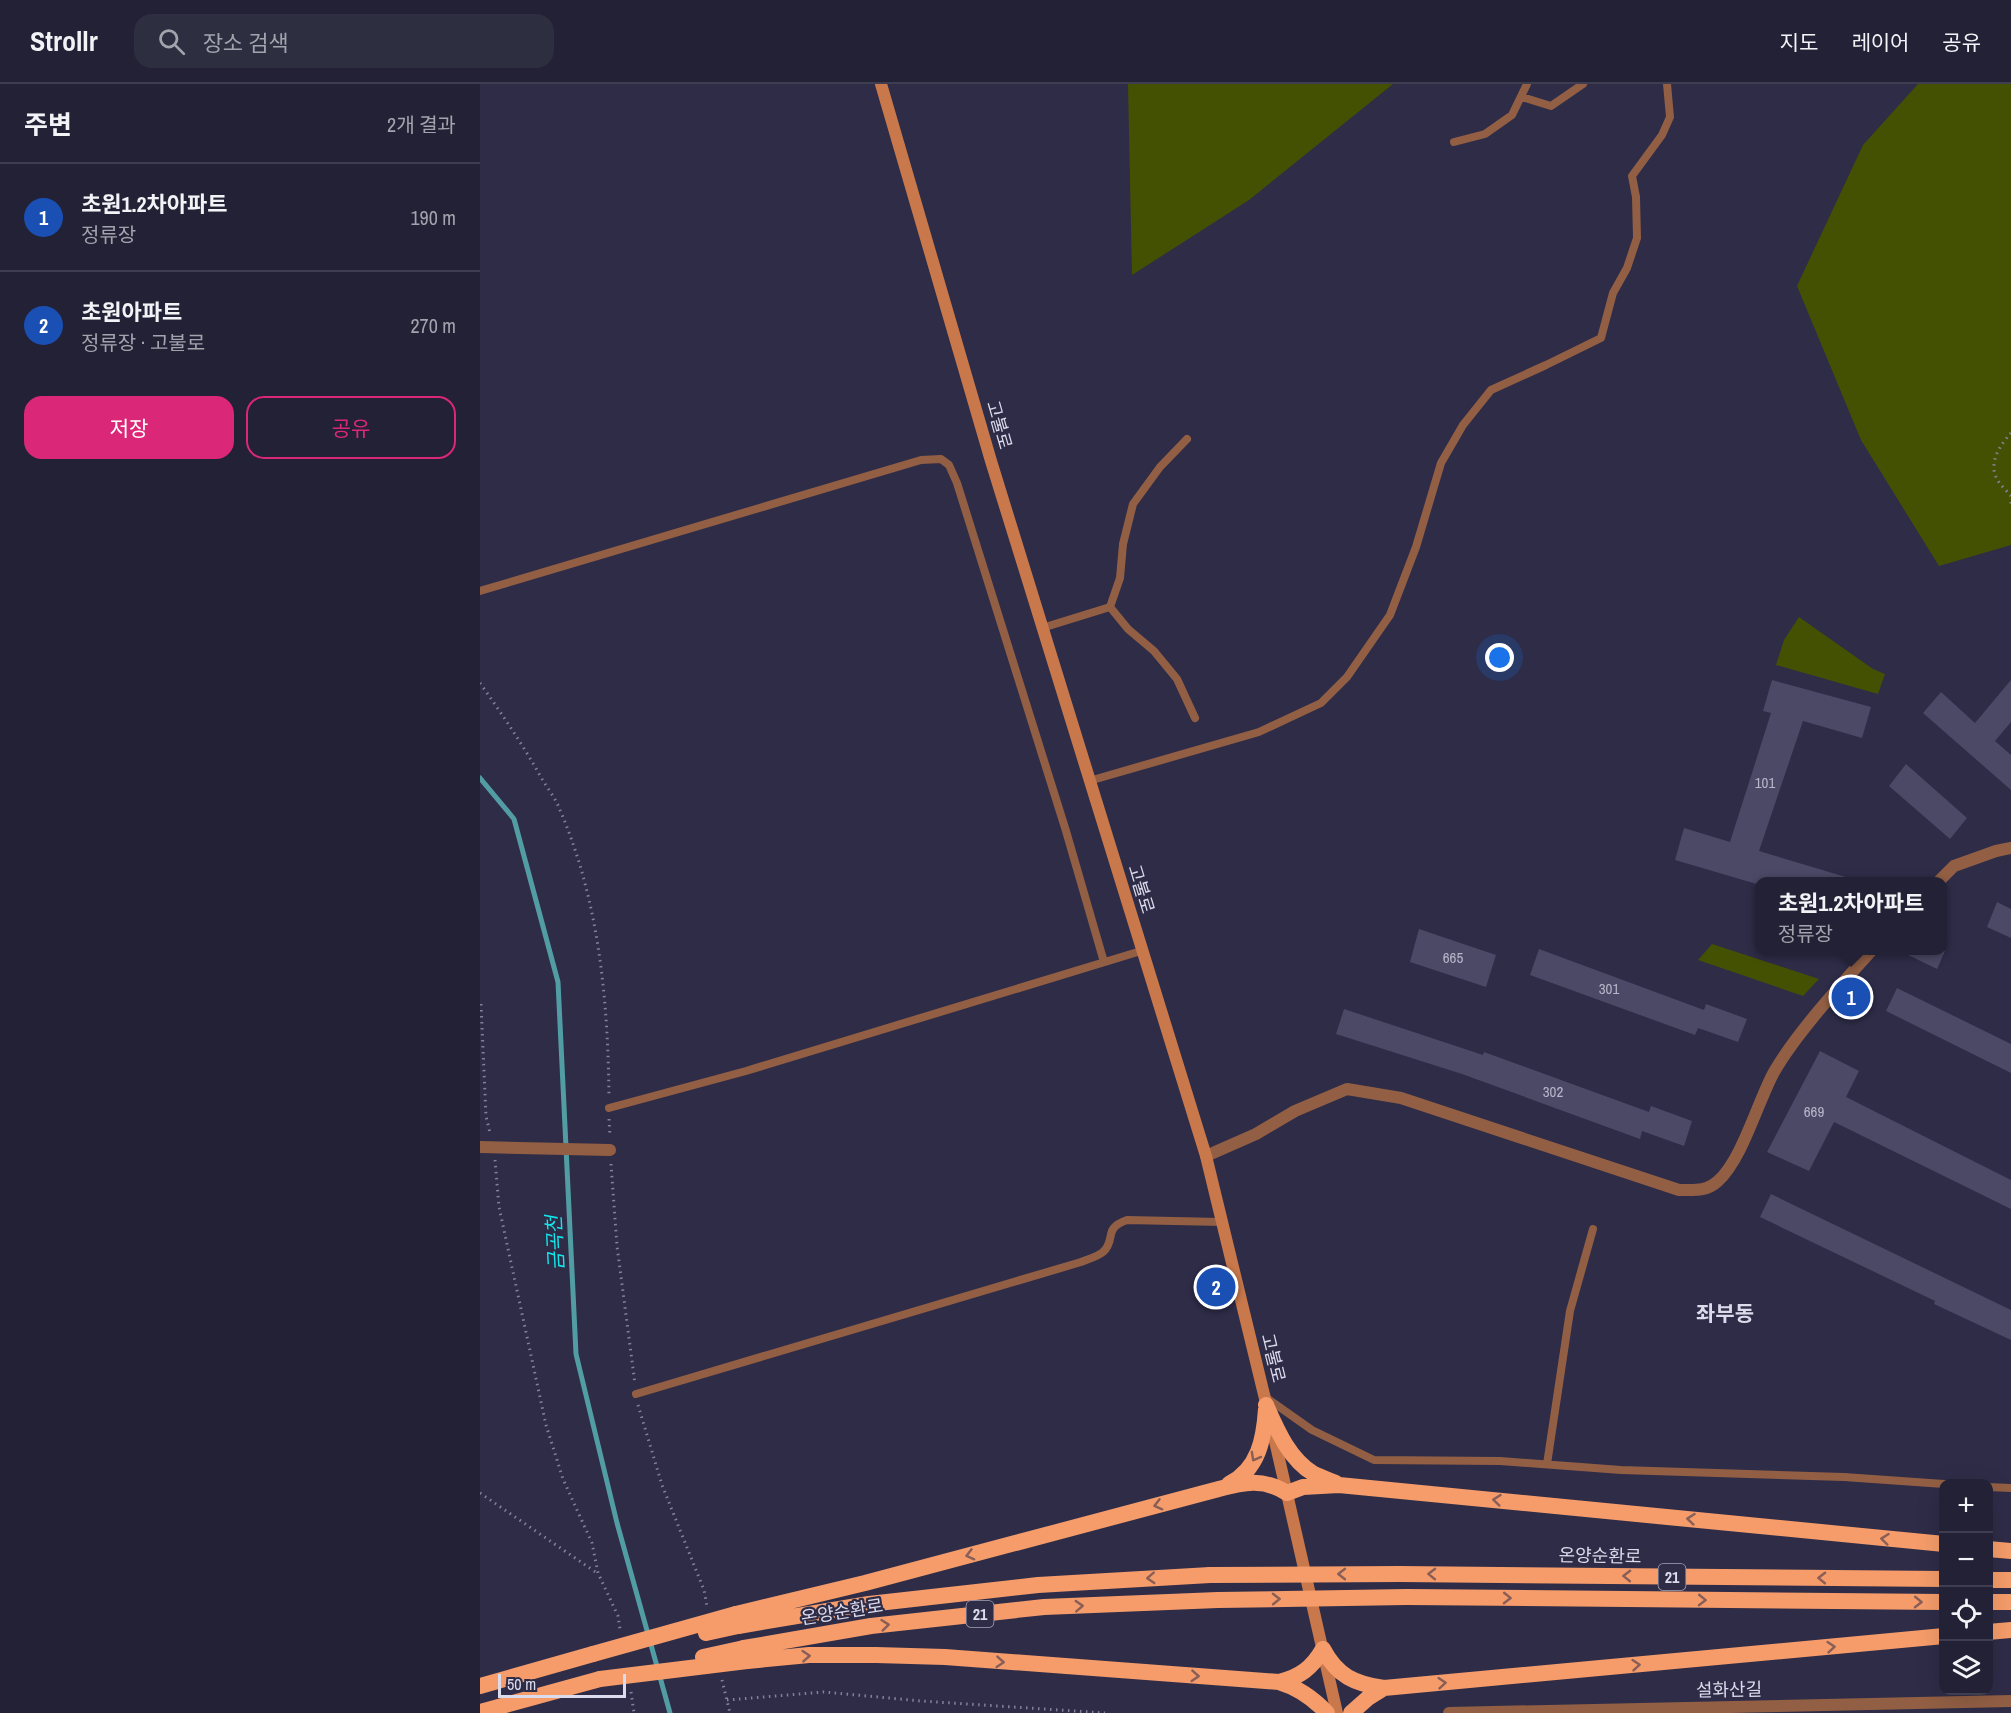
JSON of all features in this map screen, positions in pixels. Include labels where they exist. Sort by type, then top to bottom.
[{"type":"highway","points":[[1265,1400],[1280,1436],[1294,1456],[1313,1473],[1339,1485]]},
{"type":"highway","points":[[1215,1490],[1233,1482],[1248,1469],[1259,1451],[1265,1434],[1265,1400]]},
{"type":"highway","points":[[480,1686],[593,1654],[737,1620],[865,1583],[1243,1483],[1257,1482],[1275,1485],[1287,1492],[1303,1487],[1339,1485],[1939,1544]]},
{"type":"highway","points":[[1993,1549],[2011,1551]]},
{"type":"highway","name":"온양순환로","points":[[737,1620],[1016,1587],[1210,1575],[1400,1574],[1939,1579]]},
{"type":"highway","points":[[1993,1580],[2011,1580]]},
{"type":"highway","name":"온양순환로","points":[[480,1712],[600,1678],[746,1655],[871,1626],[1044,1607],[1218,1600],[1407,1597],[1939,1602]]},
{"type":"highway","points":[[1993,1602],[2011,1602]]},
{"type":"highway","points":[[1993,1632],[2011,1630]]},
{"type":"highway","points":[[1323,1649],[1331,1665],[1345,1676],[1364,1685],[1384,1689],[1939,1636]]},
{"type":"highway","points":[[1279,1683],[1307,1671],[1323,1649]]},
{"type":"highway","points":[[746,1655],[945,1657],[1279,1683],[1292,1686],[1305,1693],[1327,1713]]},
{"type":"highway","points":[[1351,1713],[1368,1698],[1384,1689]]},
{"type":"main road","name":"고불로","points":[[881,84],[1042,628],[1206,1156],[1287,1492],[1337,1713]]},
{"type":"street","points":[[1943,877],[1954,866],[2011,848]]},
{"type":"street","points":[[1206,1156],[1256,1134],[1295,1111],[1347,1089],[1401,1098],[1679,1190],[1706,1190],[1719,1180],[1733,1161],[1775,1071],[1809,1024],[1869,955]]},
{"type":"street","points":[[480,1148],[610,1150]]},
{"type":"street","name":"설화산길","points":[[1449,1713],[1995,1707],[2011,1701]]},
{"type":"lane","points":[[1454,142],[1485,134],[1512,115],[1527,84]]},
{"type":"lane","points":[[1522,97],[1551,106],[1583,84]]},
{"type":"lane","points":[[1089,781],[1259,732],[1321,703],[1347,678],[1390,615],[1416,546],[1441,463],[1463,425],[1491,390],[1601,338],[1613,293],[1627,268],[1637,238],[1636,197],[1632,176],[1662,135],[1670,117],[1666,84]]},
{"type":"lane","points":[[1110,607],[1120,578],[1123,544],[1133,504],[1160,467],[1187,439]]},
{"type":"lane","points":[[480,591],[921,460],[941,459],[949,465],[957,483],[1062,819],[1104,962]]},
{"type":"lane","points":[[1042,628],[1110,607]]},
{"type":"lane","points":[[1110,607],[1128,629],[1154,651],[1177,679],[1196,718]]},
{"type":"lane","points":[[609,1108],[746,1071],[1141,951]]},
{"type":"lane","points":[[636,1394],[1081,1262],[1102,1253],[1107,1246],[1112,1229],[1116,1224],[1127,1220],[1221,1222]]},
{"type":"lane","points":[[1547,1464],[1570,1311],[1593,1228]]},
{"type":"lane","points":[[1265,1400],[1312,1430],[1374,1460],[1500,1461],[1621,1470],[1844,1477],[1939,1484]]},
{"type":"lane","points":[[1993,1486],[2011,1488]]},
{"type":"path","points":[[2011,433],[2001,447],[1994,464],[1996,477],[2011,496]]},
{"type":"path","points":[[480,683],[520,741],[560,808],[580,862],[597,934],[608,1052],[610,1150],[617,1246],[639,1412],[663,1485],[704,1590],[708,1612]]},
{"type":"path","points":[[481,1004],[486,1116],[494,1147],[499,1207],[546,1425],[563,1479],[592,1543],[598,1573],[618,1617],[621,1638]]},
{"type":"path","points":[[480,1493],[598,1573]]},
{"type":"path","points":[[722,1678],[730,1713]]},
{"type":"path","points":[[631,1692],[634,1713]]},
{"type":"path","points":[[726,1700],[824,1692],[1105,1713]]},
{"type":"green space","points":[[1128,84],[1393,84],[1249,200],[1132,275]]},
{"type":"green space","points":[[1918,84],[2011,84],[2011,545],[1939,566],[1861,440],[1797,286],[1863,145]]},
{"type":"green space","points":[[1799,617],[1873,669],[1885,674],[1878,694],[1776,665],[1784,640]]},
{"type":"green space","points":[[1712,944],[1819,979],[1803,996],[1698,960]]},
{"type":"building","points":[[1772,680],[1871,707],[1862,738],[1803,721],[1759,851],[1846,877],[1755,877],[1755,884],[1675,860],[1684,828],[1730,842],[1771,713],[1763,711]]},
{"type":"building","points":[[2011,680],[2011,722],[1995,741],[2011,755],[2011,790],[1923,713],[1941,692],[1975,723]]},
{"type":"building","points":[[1906,764],[1967,818],[1950,839],[1889,786]]},
{"type":"building","points":[[1997,902],[2011,909],[2011,938],[1987,927]]},
{"type":"building","points":[[1419,929],[1496,955],[1486,987],[1410,962]]},
{"type":"building","points":[[1539,949],[1704,1010],[1706,1004],[1747,1019],[1738,1042],[1698,1028],[1695,1035],[1530,975]]},
{"type":"building","points":[[1908,955],[1943,955],[1937,969]]},
{"type":"building","points":[[1897,988],[2011,1044],[2011,1073],[1886,1011]]},
{"type":"building","points":[[1344,1009],[1483,1055],[1484,1052],[1649,1112],[1651,1106],[1692,1121],[1684,1146],[1642,1131],[1640,1139],[1462,1074],[1336,1034]]},
{"type":"building","points":[[1820,1051],[1859,1071],[1846,1097],[2011,1180],[2011,1209],[1834,1122],[1809,1171],[1767,1152]]},
{"type":"building","points":[[1771,1194],[2011,1310],[2011,1340],[1760,1217]]},
{"type":"waterway","name":"금곡천","points":[[480,778],[514,819],[558,982],[576,1354],[617,1523],[670,1713]]},
{"type":"place","name":"초원1.2차아파트","points":[[1851,997]]},
{"type":"place","name":"초원아파트","points":[[1216,1287]]},
{"type":"district","name":"좌부동","points":[[1725,1314]]}]
